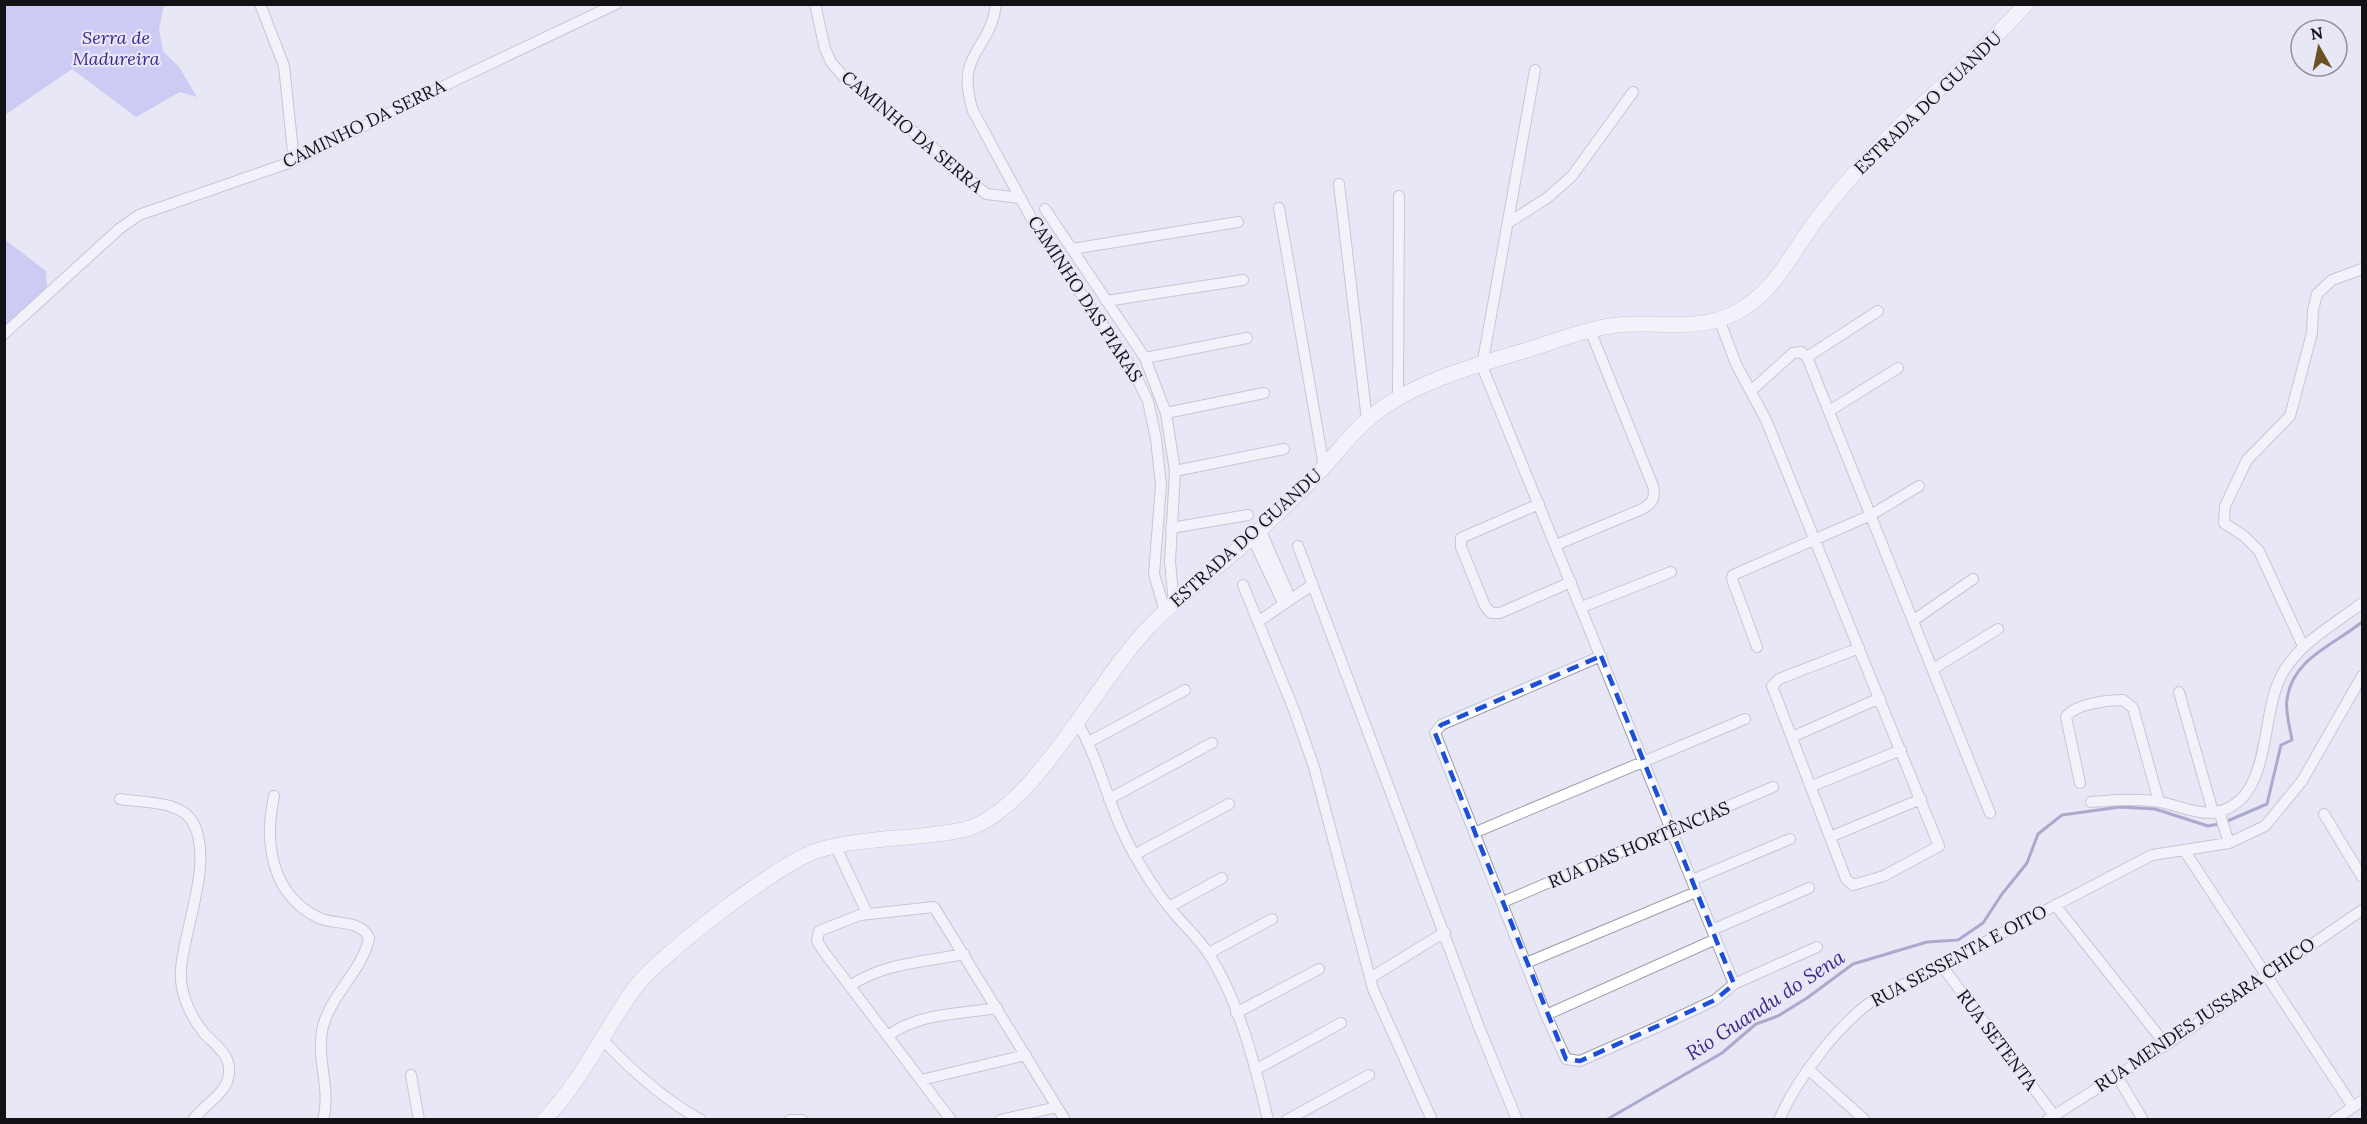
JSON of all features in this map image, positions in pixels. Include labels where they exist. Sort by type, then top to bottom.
[{"type":"street","points":[[260,4],[284,66],[294,161]]},
{"type":"street","name":"CAMINHO DA SERRA","points":[[4,334],[119,229],[140,215],[294,161],[456,80],[616,4]]},
{"type":"street","name":"CAMINHO DA SERRA","points":[[815,4],[825,49],[831,62],[843,76],[928,143],[986,194],[1021,198]]},
{"type":"street","name":"CAMINHO DAS PIARAS","points":[[996,4],[992,24],[967,68],[965,80],[973,111],[1040,234],[1132,368],[1148,401],[1161,485],[1154,574],[1169,608]]},
{"type":"street","name":"ESTRADA DO GUANDU","points":[[544,1119],[558,1106],[636,986],[716,917],[795,860],[809,853],[836,847],[960,830],[985,822],[1015,799],[1125,655],[1169,608],[1256,533],[1324,467],[1366,420],[1398,399],[1482,366],[1590,330],[1618,325],[1683,325],[1719,319],[1735,313],[1765,291],[1785,268],[1814,223],[1875,151],[1925,101],[1979,54],[2026,4]]},
{"type":"street","points":[[1535,70],[1482,366],[1734,984]]},
{"type":"street","points":[[1508,223],[1547,198],[1572,176],[1633,92]]},
{"type":"street","points":[[1339,184],[1366,420]]},
{"type":"street","points":[[1398,399],[1399,196]]},
{"type":"street","points":[[1279,208],[1324,467]]},
{"type":"street","points":[[1045,209],[1145,358],[1166,413],[1175,471],[1169,608]]},
{"type":"street","points":[[1072,249],[1238,222]]},
{"type":"street","points":[[2303,646],[2259,551],[2244,536],[2229,528],[2223,520],[2223,513],[2238,474],[2252,452],[2290,416],[2312,333],[2313,310],[2317,294],[2332,280],[2362,269]]},
{"type":"street","points":[[1106,301],[1243,280]]},
{"type":"street","points":[[1807,357],[1878,311]]},
{"type":"street","points":[[1719,319],[1736,364],[1752,390],[1815,538],[1940,846],[1884,876],[1860,885],[1850,885],[1812,786],[1772,692],[1773,683],[1859,648]]},
{"type":"street","points":[[1556,545],[1640,510],[1650,505],[1655,497],[1653,486],[1590,330]]},
{"type":"street","points":[[1145,358],[1247,338]]},
{"type":"street","points":[[1752,390],[1792,353],[1801,352],[1807,357],[1990,813]]},
{"type":"street","points":[[1829,411],[1898,368]]},
{"type":"street","points":[[1166,413],[1264,393]]},
{"type":"street","points":[[1175,471],[1284,449]]},
{"type":"street","points":[[1757,647],[1732,576],[1735,572],[1871,515],[1919,486]]},
{"type":"street","points":[[1539,504],[1464,535],[1460,540],[1485,606],[1491,613],[1500,613],[1571,582]]},
{"type":"street","points":[[1171,528],[1248,515]]},
{"type":"street","points":[[1256,533],[1286,601]]},
{"type":"street","points":[[1298,546],[1516,1119]]},
{"type":"street","points":[[1582,608],[1671,572]]},
{"type":"street","points":[[1914,620],[1973,579]]},
{"type":"street","points":[[1243,585],[1314,767],[1370,978],[1386,1020],[1432,1119]]},
{"type":"street","points":[[1258,621],[1312,585]]},
{"type":"street","points":[[2091,802],[2159,802],[2218,813],[2238,801],[2254,781],[2272,694],[2282,673],[2303,646],[2362,603]]},
{"type":"street","points":[[1933,669],[1998,630]]},
{"type":"street","points":[[1601,656],[1436,729],[1436,738],[1476,832],[1546,1015],[1566,1059],[1580,1061],[1715,1000],[1734,984],[1818,947]]},
{"type":"street","name":"RUA SESSENTA E OITO","points":[[1779,1119],[1808,1069],[1865,1006],[2152,855],[2228,840],[2265,826],[2302,781],[2362,676]]},
{"type":"street","points":[[1089,742],[1185,690]]},
{"type":"street","points":[[2179,692],[2228,840]]},
{"type":"street","points":[[1792,737],[1880,698]]},
{"type":"street","points":[[2080,783],[2066,717],[2069,712],[2079,708],[2123,700],[2133,708],[2159,802]]},
{"type":"street","points":[[1476,832],[1745,719]]},
{"type":"street","points":[[1076,720],[1089,742],[1109,799],[1134,855],[1169,907],[1209,953],[1236,1013],[1269,1119]]},
{"type":"street","points":[[1109,799],[1212,743]]},
{"type":"street","points":[[1812,786],[1901,750]]},
{"type":"street","name":"RUA DAS HORTÊNCIAS","points":[[1503,902],[1773,787]]},
{"type":"street","points":[[274,796],[269,819],[270,841],[273,862],[282,886],[295,903],[320,919],[350,924],[366,932],[369,938],[345,985],[331,1004],[323,1025],[320,1047],[325,1096],[322,1119]]},
{"type":"street","points":[[120,799],[178,808],[191,819],[199,837],[197,886],[181,970],[182,989],[192,1017],[204,1034],[218,1044],[225,1056],[229,1071],[227,1084],[193,1119]]},
{"type":"street","points":[[1830,837],[1921,799]]},
{"type":"street","points":[[1134,855],[1229,804]]},
{"type":"street","points":[[2324,814],[2362,877]]},
{"type":"street","points":[[1692,880],[1790,839]]},
{"type":"street","points":[[836,847],[867,914]]},
{"type":"street","points":[[2184,850],[2266,976],[2358,1104],[2334,1119]]},
{"type":"street","points":[[1169,907],[1222,878]]},
{"type":"street","points":[[1546,1015],[1809,888]]},
{"type":"street","points":[[1526,963],[1696,891]]},
{"type":"street","points":[[2055,905],[2166,1045]]},
{"type":"street","points":[[951,1119],[824,952],[817,941],[819,931],[867,914],[931,906],[936,909],[1065,1119]]},
{"type":"street","name":"RUA MENDES JUSSARA CHICO","points":[[2050,1117],[2166,1045],[2362,910]]},
{"type":"street","points":[[1209,953],[1272,919]]},
{"type":"street","points":[[1370,978],[1445,932]]},
{"type":"street","points":[[850,986],[885,968],[964,954]]},
{"type":"street","name":"RUA SETENTA","points":[[1942,966],[2050,1117]]},
{"type":"street","points":[[1236,1013],[1319,969]]},
{"type":"street","points":[[888,1036],[899,1028],[920,1020],[997,1008]]},
{"type":"street","points":[[1255,1070],[1341,1023]]},
{"type":"street","points":[[603,1040],[632,1071],[662,1095],[701,1119]]},
{"type":"street","points":[[921,1080],[1026,1055]]},
{"type":"street","points":[[1808,1069],[1865,1119]]},
{"type":"street","points":[[411,1075],[419,1119]]},
{"type":"street","points":[[1287,1119],[1369,1075]]},
{"type":"street","points":[[2117,1076],[2144,1119]]},
{"type":"street","points":[[1000,1119],[1057,1107]]},
{"type":"street","points":[[790,1119],[802,1119]]},
{"type":"highlighted area","points":[[1601,656],[1734,984],[1715,1000],[1653,1029],[1580,1061],[1566,1059],[1435,733],[1441,725]]},
{"type":"green space","name":"Serra de Madureira","points":[[5,4],[164,5],[159,29],[163,51],[179,67],[197,97],[180,92],[136,117],[72,69],[5,115]]},
{"type":"green space","points":[[4,239],[46,271],[47,287],[4,330]]},
{"type":"waterway","name":"Rio Guandu do Sena","points":[[2225,822],[2267,804],[2281,745],[2292,740],[2287,714],[2287,699],[2297,673],[2316,654],[2362,622]]},
{"type":"waterway","name":"Rio Guandu do Sena","points":[[1606,1120],[1722,1053],[1756,1024],[1778,1016],[1853,964],[1927,942],[1958,940],[1983,923],[2002,894],[2027,863],[2038,834],[2062,815],[2120,807],[2155,809],[2208,826],[2219,824]]}]
